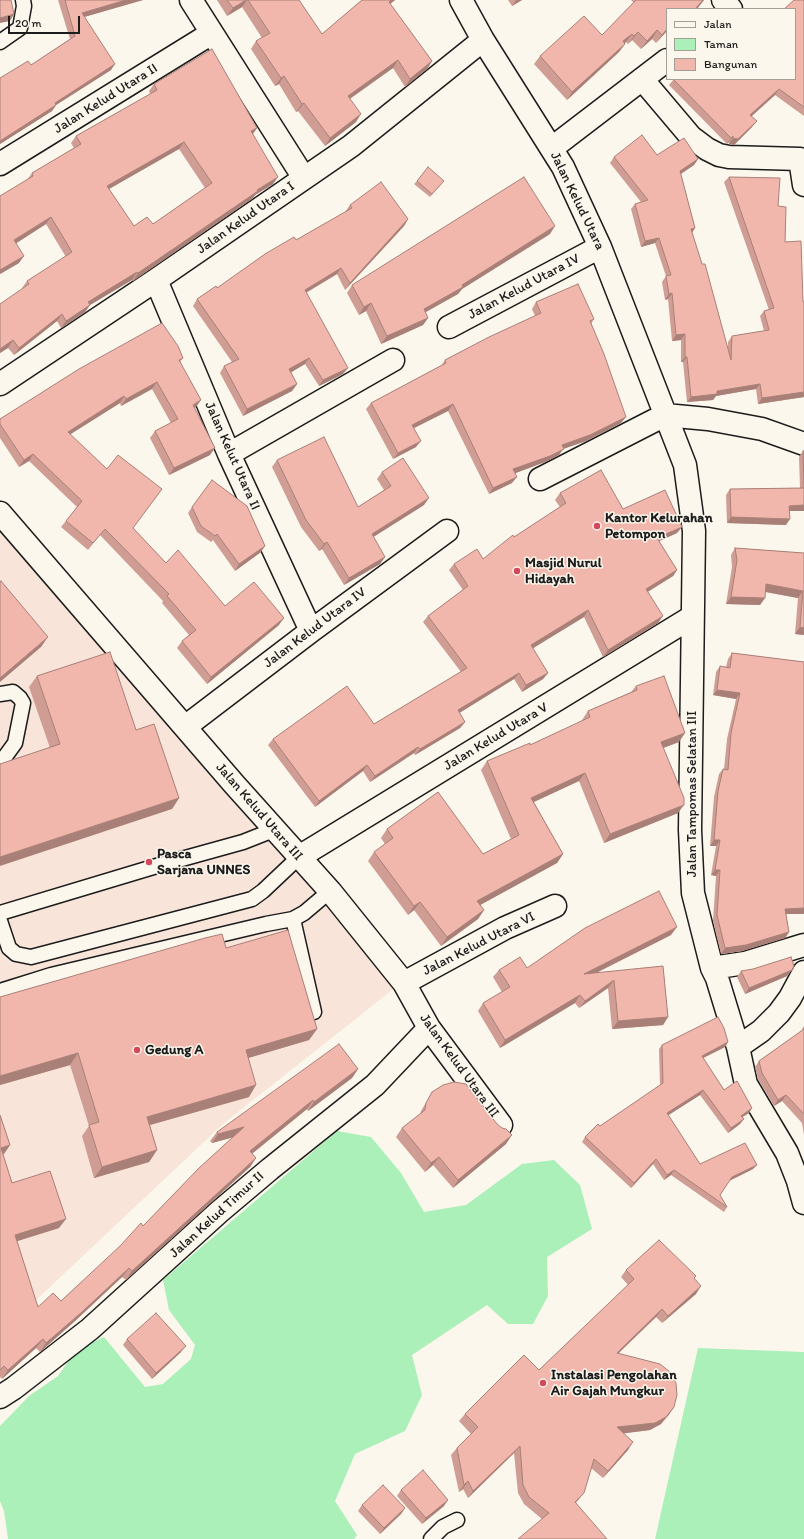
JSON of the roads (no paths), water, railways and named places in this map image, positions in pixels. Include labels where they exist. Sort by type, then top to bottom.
[{"type":"street","points":[[191,0],[304,178]]},
{"type":"street","name":"Jalan Kelud Utara","points":[[461,0],[483,40],[552,148],[563,168],[600,246],[665,415]]},
{"type":"street","points":[[723,0],[731,8]]},
{"type":"street","points":[[733,8],[740,0]]},
{"type":"street","name":"Jalan Kelud Utara II","points":[[0,164],[212,33]]},
{"type":"street","name":"Jalan Kelud Utara I","points":[[0,384],[156,280],[351,146],[483,40]]},
{"type":"street","points":[[552,148],[666,61]]},
{"type":"street","points":[[642,79],[691,137],[707,149],[719,155],[728,157],[802,156],[804,185]]},
{"type":"street","name":"Jalan Kelud Utara IV","points":[[449,327],[600,246]]},
{"type":"street","name":"Jalan Kelut Utara II","points":[[156,280],[229,454],[311,631]]},
{"type":"street","points":[[229,454],[392,360]]},
{"type":"street","points":[[540,479],[665,415],[762,429],[804,444]]},
{"type":"street","name":"Jalan Tampomas Selatan III","points":[[665,415],[685,465],[694,531],[690,830],[693,893],[712,968],[717,978],[738,1047],[746,1084],[787,1153],[798,1181],[804,1203]]},
{"type":"street","name":"Jalan Kelud Utara III","points":[[0,513],[234,784],[276,829],[330,891],[404,983],[429,1028],[501,1125]]},
{"type":"street","name":"Jalan Kelud Utara IV","points":[[185,727],[311,631],[447,531]]},
{"type":"street","name":"Jalan Kelud Utara V","points":[[299,857],[692,617]]},
{"type":"street","name":"Jalan Kelud Utara VI","points":[[404,983],[505,928],[555,906]]},
{"type":"street","points":[[712,968],[745,963],[804,945]]},
{"type":"street","points":[[738,1047],[761,1031],[779,1013],[804,976]]},
{"type":"street","name":"Jalan Kelud Timur II","points":[[0,1397],[14,1388],[90,1329],[219,1212],[270,1169],[376,1085],[429,1028]]},
{"type":"lane","points":[[0,42],[20,28],[24,6],[23,0]]},
{"type":"lane","points":[[0,694],[13,692],[23,703],[15,743],[0,762]]},
{"type":"lane","points":[[0,913],[160,864],[243,842],[276,829]]},
{"type":"lane","points":[[0,920],[9,948],[16,954],[31,957],[252,899],[263,892],[299,857]]},
{"type":"lane","points":[[0,991],[51,975],[266,924],[293,919],[304,913],[330,891]]},
{"type":"lane","points":[[293,919],[314,1012]]},
{"type":"lane","points":[[430,1539],[443,1528],[458,1520]]},
{"type":"place","name":"Kantor Kelurahan Petompon","points":[[597,526]]},
{"type":"place","name":"Masjid Nurul Hidayah","points":[[517,571]]},
{"type":"place","name":"Pasca Sarjana UNNES","points":[[149,862]]},
{"type":"place","name":"Gedung A","points":[[137,1050]]},
{"type":"place","name":"Instalasi Pengolahan Air Gajah Mungkur","points":[[543,1383]]}]
